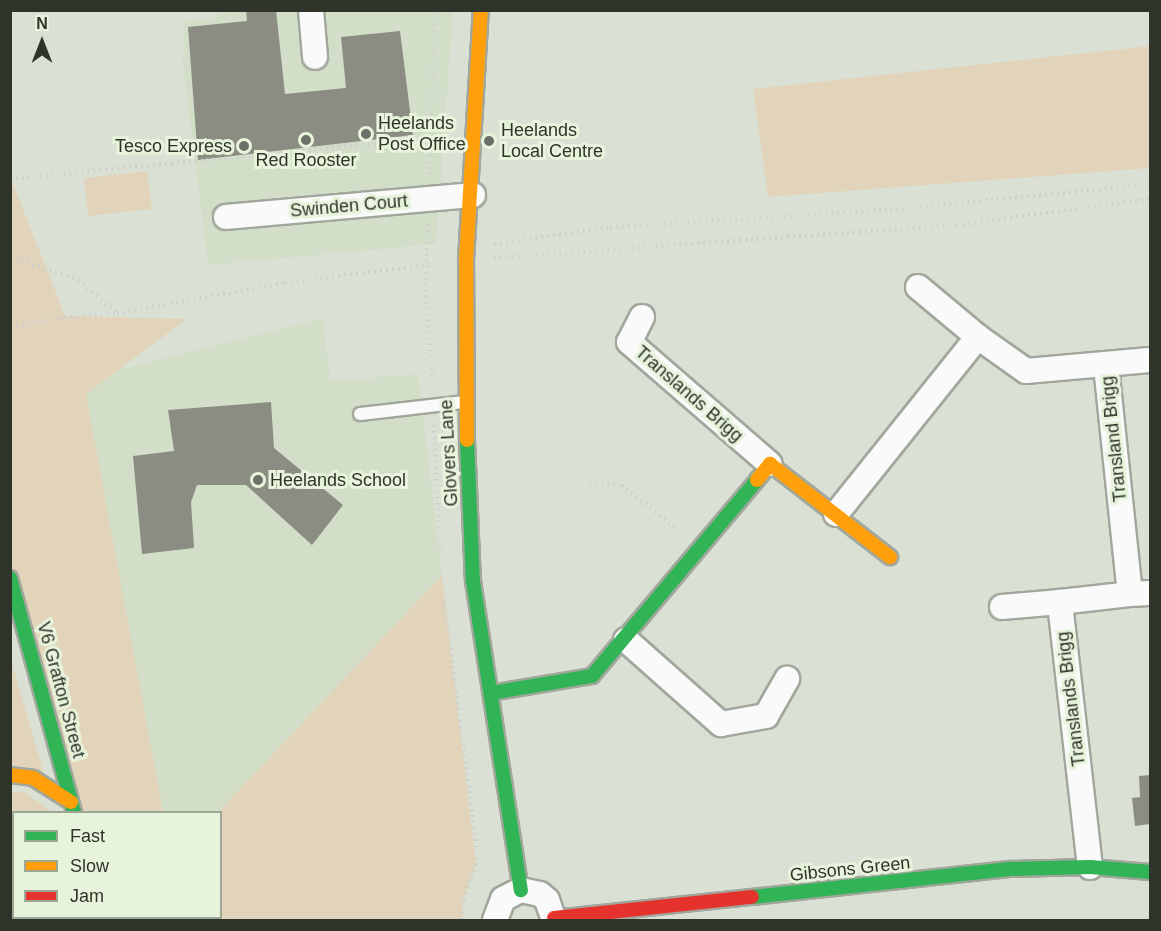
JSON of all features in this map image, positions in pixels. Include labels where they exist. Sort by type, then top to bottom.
[{"type":"street","points":[[311,10],[315,57]]},
{"type":"street","name":"Glovers Lane","points":[[481,10],[472,195],[466,254],[465,401],[473,581],[521,890]]},
{"type":"street","name":"Swinden Court","points":[[225,217],[472,195]]},
{"type":"street","name":"Transland Brigg","points":[[918,287],[978,338],[1026,371],[1106,366],[1140,594]]},
{"type":"street","name":"Translands Brigg","points":[[642,317],[630,342],[770,464],[891,557]]},
{"type":"street","points":[[836,514],[978,338]]},
{"type":"street","points":[[1106,366],[1150,360]]},
{"type":"street","points":[[490,693],[592,676],[626,640],[770,464]]},
{"type":"street","name":"V6 Grafton Street","points":[[10,578],[72,807]]},
{"type":"street","points":[[1002,607],[1140,594]]},
{"type":"street","name":"Translands Brigg","points":[[1060,602],[1090,867]]},
{"type":"street","points":[[626,640],[722,724],[766,716],[787,679]]},
{"type":"street","points":[[10,775],[33,778],[72,807]]},
{"type":"street","name":"Gibsons Green","points":[[554,919],[1011,869],[1090,867],[1150,872]]},
{"type":"street","points":[[495,921],[503,899],[521,890],[540,894],[552,908],[554,919]]},
{"type":"lane","points":[[360,414],[465,401]]},
{"type":"path","points":[[10,180],[432,138]]},
{"type":"path","points":[[10,327],[65,317],[117,313],[466,254],[610,226],[890,210],[1150,184]]},
{"type":"path","points":[[466,254],[957,225],[1150,199]]},
{"type":"path","points":[[10,256],[78,280],[117,313]]},
{"type":"path","points":[[590,485],[622,484],[700,549]]},
{"type":"path","points":[[462,921],[463,900],[470,884]]},
{"type":"shaded area","points":[[218,10],[453,11],[436,244],[208,265],[183,67],[184,22],[218,17]]},
{"type":"shaded area","points":[[1150,46],[1150,168],[768,197],[753,89]]},
{"type":"shaded area","points":[[147,171],[152,209],[88,216],[84,178]]},
{"type":"shaded area","points":[[10,176],[65,316],[187,319],[86,394],[163,811],[74,811],[11,578]]},
{"type":"shaded area","name":"Heelands School","points":[[323,318],[330,381],[418,374],[442,575],[219,811],[160,811],[63,384]]},
{"type":"shaded area","points":[[442,575],[476,864],[463,900],[462,920],[128,920],[222,919],[222,811],[219,811]]},
{"type":"shaded area","points":[[10,657],[44,773],[11,767]]},
{"type":"shaded area","points":[[10,792],[24,792],[52,811],[12,811]]},
{"type":"building","points":[[246,10],[276,10],[285,94],[346,88],[341,37],[400,31],[413,135],[198,160],[188,27],[247,21]]},
{"type":"building","points":[[271,402],[274,448],[343,505],[312,545],[246,485],[197,485],[191,502],[194,548],[142,554],[133,456],[174,451],[168,410]]},
{"type":"building","points":[[1150,775],[1150,824],[1135,826],[1132,798],[1140,797],[1139,776]]},
{"type":"traffic: fast","points":[[467,440],[473,581],[521,890]]},
{"type":"traffic: fast","points":[[491,693],[592,676],[757,480]]},
{"type":"traffic: fast","points":[[10,578],[74,811]]},
{"type":"traffic: fast","points":[[10,867],[12,874]]},
{"type":"traffic: fast","points":[[752,897],[1011,869],[1090,867],[1150,872]]},
{"type":"traffic: slow","points":[[467,440],[466,260],[481,10]]},
{"type":"traffic: slow","points":[[757,480],[770,464],[890,557]]},
{"type":"traffic: slow","points":[[10,775],[33,778],[71,802]]},
{"type":"traffic: jam","points":[[554,918],[752,897]]},
{"type":"place","name":"Heelands Post Office","points":[[366,134]]},
{"type":"place","name":"Red Rooster","points":[[306,140]]},
{"type":"place","name":"Heelands Local Centre","points":[[489,141]]},
{"type":"place","name":"Tesco Express","points":[[244,146]]},
{"type":"place","name":"Heelands School","points":[[258,480]]}]
